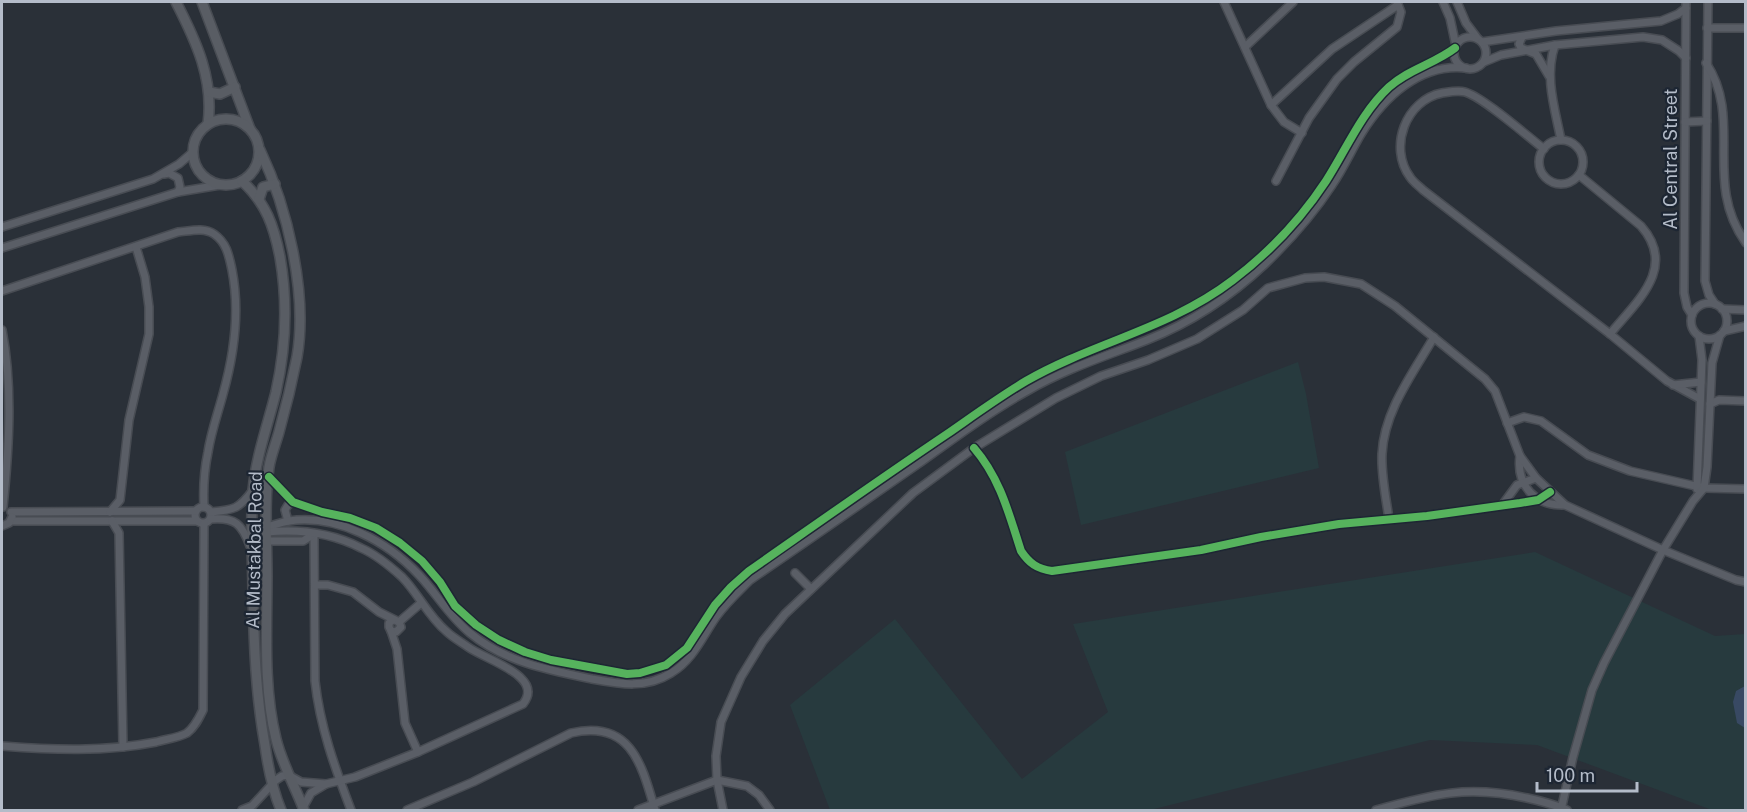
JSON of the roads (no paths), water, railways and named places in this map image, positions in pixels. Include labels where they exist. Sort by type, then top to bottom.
[{"type":"main road","points":[[176,2],[204,63],[209,92],[208,124]]},
{"type":"main road","points":[[202,2],[250,129]]},
{"type":"main road","points":[[209,92],[220,94],[235,87]]},
{"type":"main road","points":[[217,120],[235,120],[250,129],[255,135],[260,150],[259,157],[254,171],[242,182],[220,185],[206,179],[200,173],[193,152],[199,133],[208,124],[217,120]]},
{"type":"main road","name":"Al Mustakbal Road","points":[[260,150],[283,209],[294,259],[300,311],[297,354],[289,395],[270,466],[267,534],[270,706],[280,754],[303,809]]},
{"type":"main road","name":"Al Mustakbal Road","points":[[242,182],[259,199],[274,229],[282,270],[286,311],[284,351],[257,463],[253,490],[252,551],[258,707],[272,784],[281,810]]},
{"type":"main road","points":[[259,199],[263,188],[275,184]]},
{"type":"main road","points":[[265,746],[273,753],[280,754]]},
{"type":"street","points":[[1224,2],[1271,105],[1284,122],[1302,133]]},
{"type":"street","points":[[1245,47],[1293,2]]},
{"type":"street","points":[[1443,2],[1450,18],[1455,58],[1457,63],[1466,68]]},
{"type":"street","points":[[1457,2],[1466,23],[1486,48],[1484,62]]},
{"type":"street","name":"Al Central Street","points":[[1708,2],[1705,281],[1706,288],[1715,304]]},
{"type":"street","points":[[1271,105],[1332,50],[1397,3],[1400,20],[1397,27],[1337,79],[1324,96],[1276,181]]},
{"type":"street","points":[[269,477],[293,502],[350,518],[376,528],[400,543],[428,568],[455,606],[476,625],[499,640],[525,652],[551,660],[627,674],[640,673],[666,665],[687,648],[715,605],[749,571],[932,444],[1025,382],[1097,347],[1161,323],[1210,297],[1233,281],[1274,244],[1311,202],[1358,127],[1389,88],[1408,72],[1438,59],[1463,39],[1522,37],[1556,31],[1642,23],[1670,18],[1686,4]]},
{"type":"street","name":"Al Central Street","points":[[1686,4],[1684,298],[1692,315]]},
{"type":"street","points":[[1642,23],[1646,30],[1643,37]]},
{"type":"street","points":[[1707,28],[1746,28]]},
{"type":"street","points":[[1522,37],[1520,39],[1521,48],[1529,50],[1541,60],[1550,78]]},
{"type":"street","points":[[267,534],[288,521],[311,521],[349,528],[378,541],[418,574],[450,615],[471,634],[495,650],[521,662],[548,670],[624,685],[656,680],[671,674],[684,664],[695,652],[716,617],[750,580],[937,451],[1026,392],[1065,371],[1173,328],[1220,300],[1263,266],[1301,227],[1334,183],[1375,114],[1395,92],[1414,78],[1443,68],[1473,69],[1501,56],[1556,45],[1643,37],[1662,40],[1686,58]]},
{"type":"street","points":[[1556,45],[1550,64],[1550,78],[1561,140]]},
{"type":"street","points":[[1706,63],[1713,74],[1722,99],[1723,180],[1727,206],[1734,224],[1746,243]]},
{"type":"street","points":[[1544,149],[1479,98],[1465,92],[1438,94],[1425,100],[1414,109],[1404,126],[1400,147],[1405,169],[1415,183],[1673,385],[1700,399]]},
{"type":"street","points":[[1685,122],[1707,121]]},
{"type":"street","points":[[1561,140],[1573,143],[1581,153],[1582,167],[1574,179],[1561,183],[1548,179],[1539,162],[1544,149],[1551,142],[1561,140]]},
{"type":"street","points":[[2,227],[164,174],[193,152]]},
{"type":"street","points":[[164,174],[174,174],[178,178],[180,188],[178,192]]},
{"type":"street","points":[[1579,174],[1641,226],[1648,234],[1656,251],[1652,280],[1610,334]]},
{"type":"street","points":[[2,248],[178,192],[220,185]]},
{"type":"street","points":[[2,291],[178,232],[204,230],[213,233],[228,250],[234,279],[236,306],[224,393],[214,422],[203,477],[206,519],[202,710],[196,723],[188,732],[176,738],[123,747],[88,749],[2,746]]},
{"type":"street","points":[[110,512],[120,500],[129,420],[149,334],[150,307],[145,277],[136,247]]},
{"type":"street","points":[[723,810],[717,780],[716,756],[721,722],[741,677],[763,641],[785,614],[913,493],[974,448],[1056,398],[1101,376],[1148,360],[1197,339],[1243,310],[1269,288],[1286,282],[1324,277],[1361,284],[1395,306],[1485,379],[1495,391],[1520,456],[1536,477],[1565,505],[1663,550],[1746,582]]},
{"type":"street","points":[[1700,488],[1698,466],[1701,346],[1699,336],[1693,329],[1692,315],[1699,306],[1710,303],[1722,309],[1746,310]]},
{"type":"street","points":[[1376,810],[1433,795],[1466,790],[1498,792],[1563,810],[1573,757],[1592,690],[1663,550],[1697,496],[1707,467],[1712,363],[1715,348],[1727,322],[1722,309]]},
{"type":"street","points":[[1699,336],[1710,339],[1746,326]]},
{"type":"street","points":[[2,330],[9,398],[8,465],[2,507],[12,512],[130,512],[196,511],[204,507]]},
{"type":"street","points":[[1389,519],[1382,456],[1385,430],[1395,405],[1434,337]]},
{"type":"street","points":[[1701,346],[1707,343],[1715,348]]},
{"type":"street","points":[[1673,385],[1701,382]]},
{"type":"street","points":[[1710,394],[1719,400]]},
{"type":"street","points":[[1710,404],[1719,400],[1746,401]]},
{"type":"street","points":[[1507,423],[1524,417],[1541,421],[1575,447],[1602,461],[1630,471],[1700,488],[1746,489]]},
{"type":"street","points":[[1699,424],[1710,425]]},
{"type":"street","points":[[932,444],[937,451]]},
{"type":"street","points":[[974,448],[984,460],[1000,488],[1021,551],[1027,560],[1045,570],[1059,571],[1189,552],[1300,530],[1437,515],[1503,504],[1538,500],[1556,506],[1565,505]]},
{"type":"street","points":[[1520,456],[1522,482],[1538,500]]},
{"type":"street","points":[[1698,466],[1707,467]]},
{"type":"street","points":[[1503,504],[1513,489],[1522,482],[1536,477]]},
{"type":"street","points":[[196,511],[195,515],[206,519],[236,508],[253,490]]},
{"type":"street","points":[[1538,500],[1550,492]]},
{"type":"street","points":[[120,500],[130,512]]},
{"type":"street","points":[[288,521],[285,510],[293,502]]},
{"type":"street","points":[[2,526],[11,521],[12,512]]},
{"type":"street","points":[[11,521],[233,520],[244,529],[252,551]]},
{"type":"street","points":[[112,521],[119,533],[123,747]]},
{"type":"street","points":[[119,533],[127,521]]},
{"type":"street","points":[[267,534],[303,541],[314,534],[335,538],[362,548],[402,578],[445,630],[479,655],[521,676],[528,686],[528,697],[523,704],[418,752],[355,777],[326,784],[311,793],[303,809]]},
{"type":"street","points":[[314,534],[317,704],[329,753],[351,810]]},
{"type":"street","points":[[795,573],[811,589]]},
{"type":"street","points":[[315,585],[334,586],[353,592],[397,624]]},
{"type":"street","points":[[397,649],[389,623],[397,624],[421,603]]},
{"type":"street","points":[[379,612],[390,630]]},
{"type":"street","points":[[397,624],[397,649],[405,723],[418,752]]},
{"type":"street","points":[[407,810],[473,782],[571,733],[584,730],[598,730],[611,734],[623,740],[633,750],[641,766],[654,807]]},
{"type":"street","points":[[242,810],[252,806],[282,776],[288,775],[301,782],[326,784]]},
{"type":"street","points":[[638,810],[654,807],[717,780],[747,786],[759,795],[770,810]]},
{"type":"street","points":[[252,806],[262,810]]},
{"type":"water","points":[[1745,686],[1745,728],[1737,723],[1733,702],[1736,691]]}]
